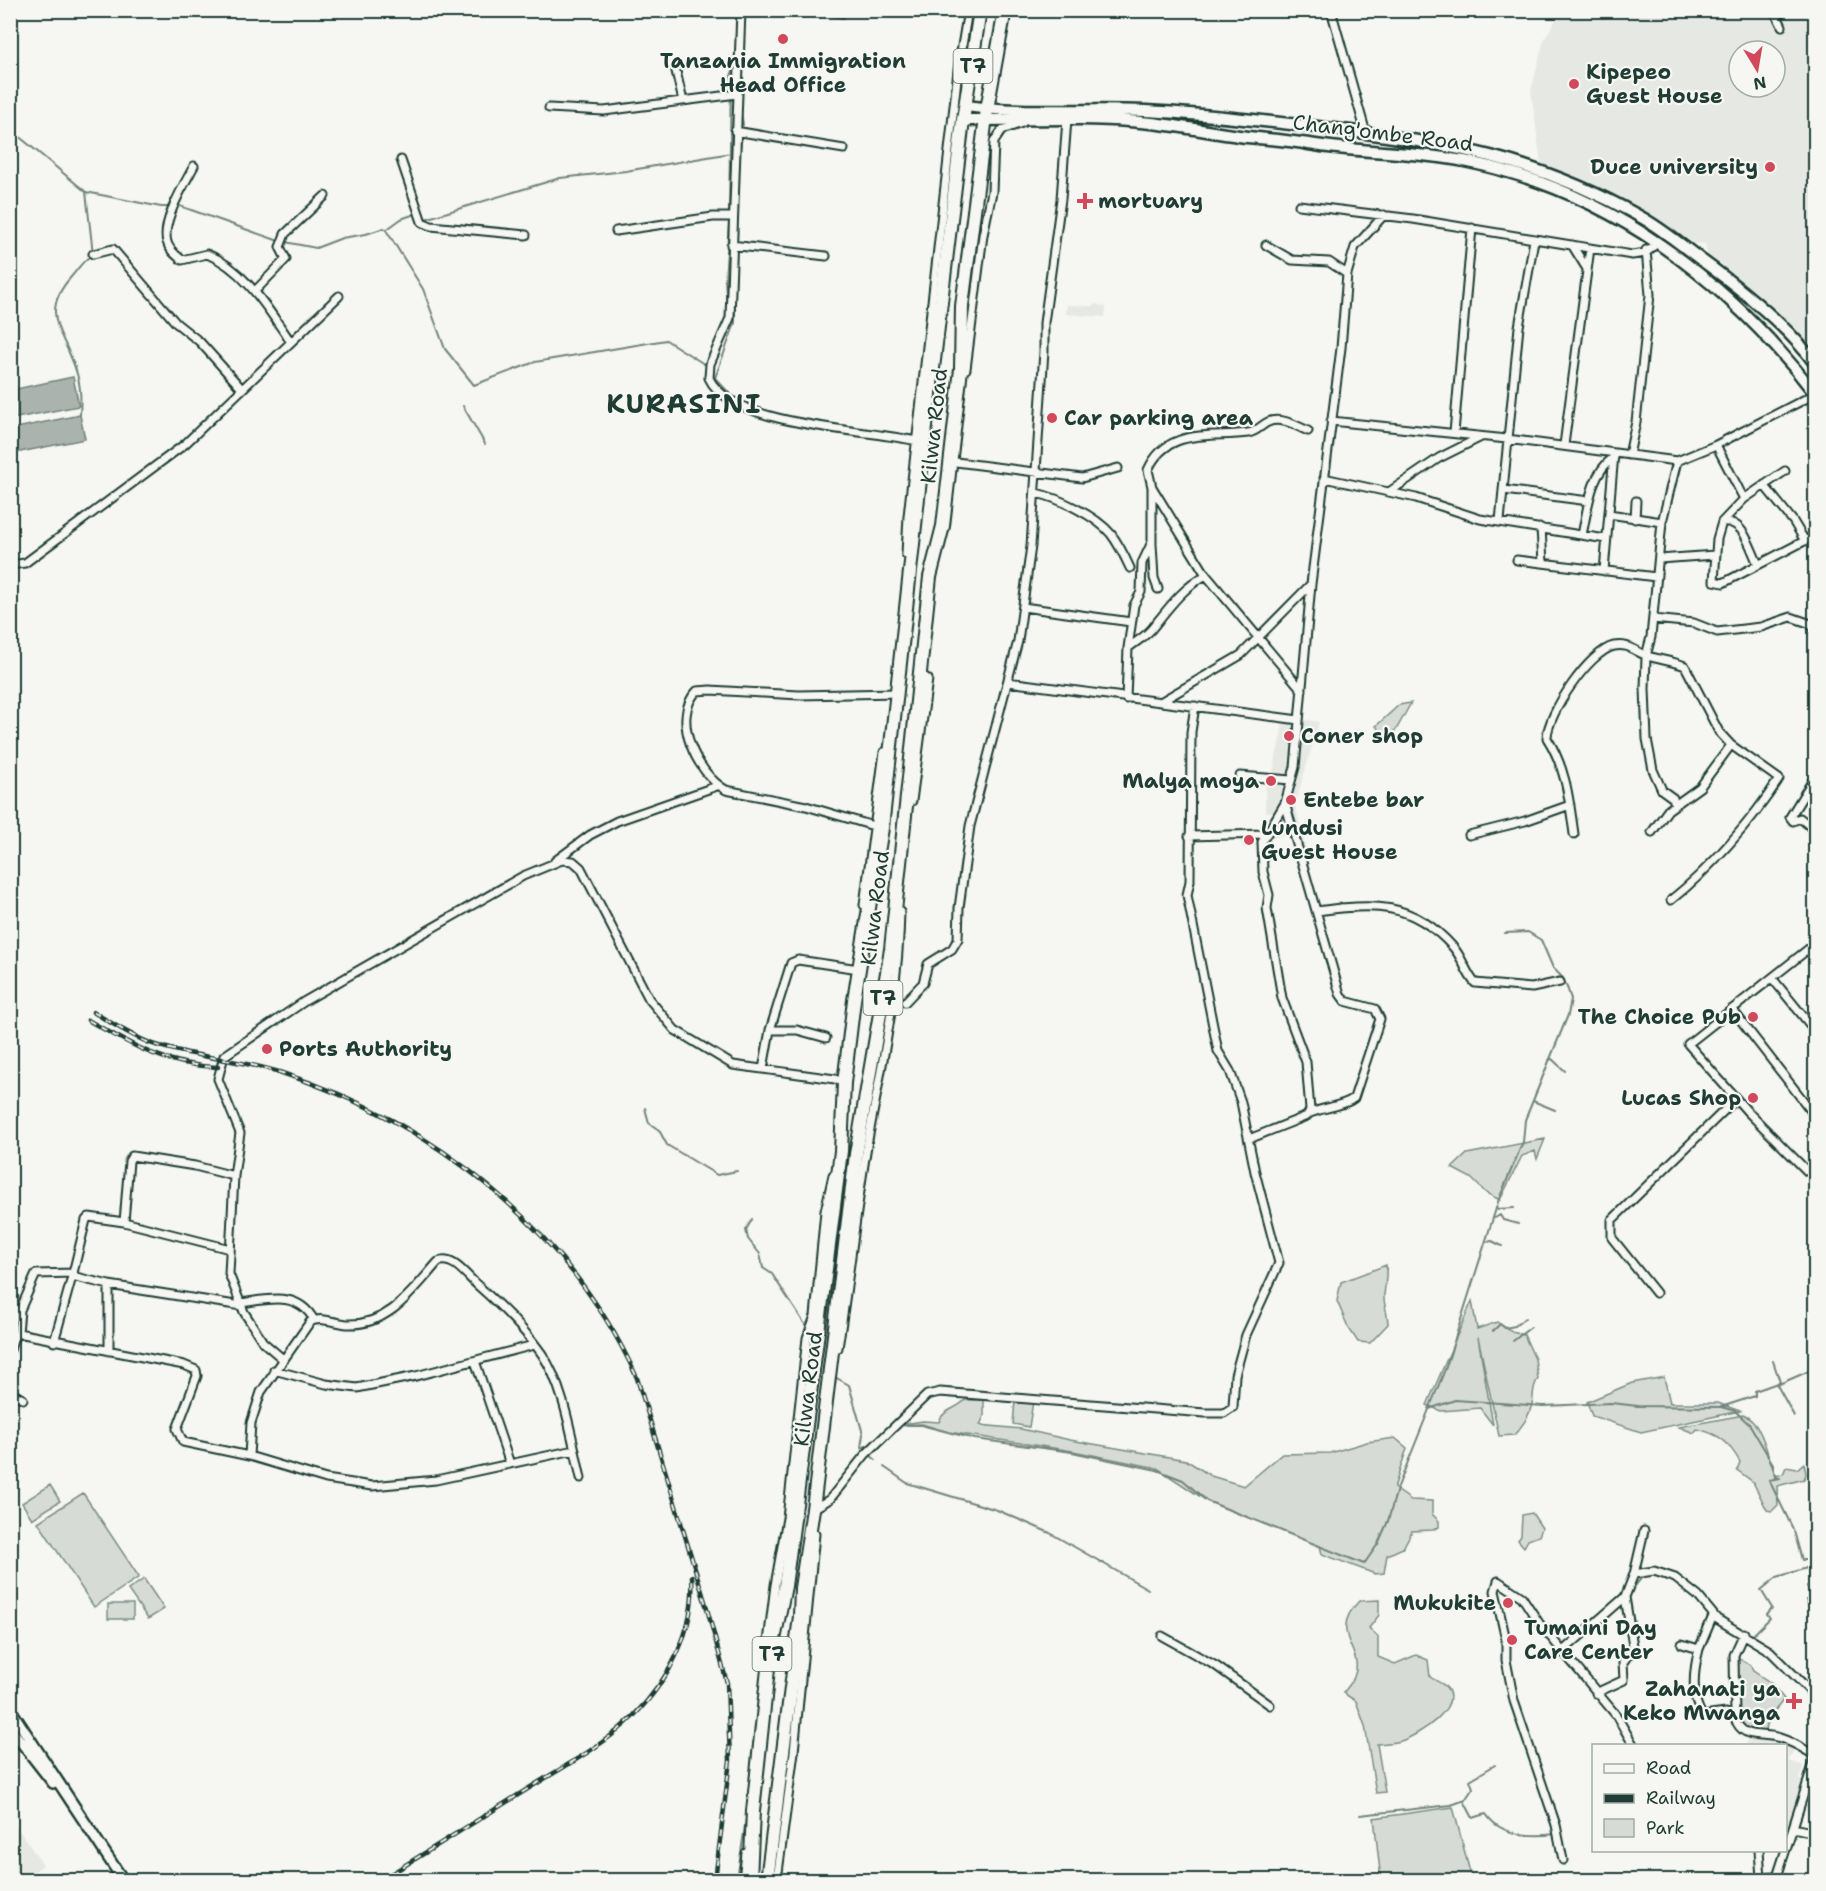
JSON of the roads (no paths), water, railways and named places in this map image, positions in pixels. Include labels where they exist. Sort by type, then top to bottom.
[{"type":"highway","name":"Kilwa Road","points":[[750,1881],[753,1811],[768,1669],[785,1586],[807,1373],[841,1151],[843,1082],[856,969],[878,827],[895,693],[920,442],[980,10]]},
{"type":"highway","name":"Kilwa Road","points":[[767,1881],[800,1616],[801,1588],[815,1509],[856,1154],[891,949],[930,578],[943,526],[961,369],[962,306],[983,138],[1005,10]]},
{"type":"main road","points":[[983,138],[1007,116],[993,102],[989,94]]},
{"type":"main road","name":"Chang'ombe Road","points":[[966,106],[986,115]]},
{"type":"main road","name":"Chang'ombe Road","points":[[963,120],[986,115],[1146,111],[1288,122],[1448,145],[1510,160],[1556,176],[1639,216],[1723,275],[1786,333],[1815,365]]},
{"type":"main road","name":"Chang'ombe Road","points":[[1007,116],[1035,120],[1067,119],[1150,123],[1464,161],[1529,180],[1607,212],[1658,242],[1712,284],[1751,320],[1780,350],[1815,395]]},
{"type":"main road","points":[[10,1709],[68,1801],[123,1881]]},
{"type":"main road","points":[[10,1728],[68,1801]]},
{"type":"street","points":[[741,10],[730,318],[708,372],[711,384],[734,402],[761,415],[920,442],[958,70],[968,10]]},
{"type":"street","points":[[1331,10],[1366,133]]},
{"type":"street","points":[[1773,10],[1782,26]]},
{"type":"street","points":[[675,67],[683,101]]},
{"type":"street","points":[[549,108],[604,111],[737,94]]},
{"type":"street","points":[[905,1002],[923,983],[928,964],[952,949],[958,939],[959,908],[970,826],[1008,682],[1023,607],[1038,472],[1044,323],[1061,199],[1067,119]]},
{"type":"street","points":[[1035,120],[1002,130],[994,142],[992,192],[976,279],[950,461],[1082,478],[1118,468]]},
{"type":"street","points":[[735,131],[844,148]]},
{"type":"street","points":[[401,160],[422,222],[431,226],[526,236]]},
{"type":"street","points":[[194,166],[174,205],[166,236],[167,243],[182,260],[201,255],[213,256],[255,291],[291,342]]},
{"type":"street","points":[[255,291],[286,259],[280,247],[285,234],[325,196]]},
{"type":"street","points":[[1299,205],[1472,228],[1632,255],[1642,254],[1658,242]]},
{"type":"street","points":[[1308,1114],[1310,1110],[1306,1062],[1280,990],[1267,908],[1269,895],[1262,858],[1262,842],[1285,802],[1291,780],[1299,720],[1311,584],[1341,348],[1347,274],[1355,247],[1384,215]]},
{"type":"street","points":[[616,231],[713,217],[732,217]]},
{"type":"street","points":[[1454,433],[1472,228]]},
{"type":"street","points":[[1500,521],[1519,327],[1534,240]]},
{"type":"street","points":[[731,245],[826,256]]},
{"type":"street","points":[[1266,245],[1292,260],[1329,262],[1347,274]]},
{"type":"street","points":[[1572,245],[1587,269]]},
{"type":"street","points":[[1564,446],[1590,248]]},
{"type":"street","points":[[93,255],[113,249],[177,323],[200,342],[242,389]]},
{"type":"street","points":[[1629,455],[1636,422],[1650,295],[1646,250]]},
{"type":"street","points":[[10,565],[25,562],[193,437],[339,296]]},
{"type":"street","points":[[1330,421],[1483,436],[1614,455],[1677,461],[1716,445],[1815,395]]},
{"type":"street","points":[[1158,589],[1154,578],[1152,487],[1148,470],[1150,464],[1169,443],[1184,437],[1254,432],[1269,421],[1280,420],[1308,431]]},
{"type":"street","points":[[1389,492],[1439,458],[1483,436]]},
{"type":"street","points":[[1716,445],[1744,498]]},
{"type":"street","points":[[1582,535],[1589,501],[1599,473],[1614,455]]},
{"type":"street","points":[[1604,571],[1614,455]]},
{"type":"street","points":[[1675,804],[1673,798],[1659,785],[1649,754],[1645,689],[1646,656],[1653,619],[1662,522],[1677,461]]},
{"type":"street","points":[[1785,471],[1744,498],[1722,522],[1713,578],[1718,583],[1815,535]]},
{"type":"street","points":[[1324,478],[1389,492],[1480,519],[1606,539]]},
{"type":"street","points":[[1764,485],[1793,520],[1805,541]]},
{"type":"street","points":[[1152,487],[1206,575],[1302,690]]},
{"type":"street","points":[[1504,490],[1589,501]]},
{"type":"street","points":[[1036,493],[1057,499],[1102,525],[1113,536],[1130,568]]},
{"type":"street","points":[[1635,519],[1636,501]]},
{"type":"street","points":[[1609,514],[1662,522]]},
{"type":"street","points":[[1722,522],[1730,520],[1739,526],[1758,564]]},
{"type":"street","points":[[1541,528],[1543,563]]},
{"type":"street","points":[[1126,699],[1131,622],[1141,592],[1142,563],[1152,542]]},
{"type":"street","points":[[1659,560],[1715,555]]},
{"type":"street","points":[[1517,560],[1656,577]]},
{"type":"street","points":[[1128,648],[1153,628],[1165,610],[1188,586],[1206,575]]},
{"type":"street","points":[[1161,702],[1241,655],[1260,639],[1311,584]]},
{"type":"street","points":[[1023,607],[1131,622]]},
{"type":"street","points":[[1653,619],[1694,623],[1717,632],[1761,627],[1791,617],[1811,624],[1815,633]]},
{"type":"street","points":[[1574,834],[1566,776],[1560,759],[1547,738],[1552,716],[1574,682],[1606,648],[1632,646],[1646,656],[1685,666],[1708,716],[1719,732],[1731,744],[1779,779],[1750,818],[1671,900]]},
{"type":"street","points":[[1008,682],[1299,720]]},
{"type":"street","points":[[878,827],[806,806],[726,790],[717,786],[700,768],[687,738],[687,705],[697,692],[710,690],[799,695],[895,693]]},
{"type":"street","points":[[777,1881],[794,1752],[815,1509],[841,1486],[865,1455],[927,1395],[940,1392],[1205,1413],[1224,1413],[1230,1410],[1235,1395],[1235,1375],[1246,1335],[1280,1263],[1236,1085],[1218,1051],[1189,914],[1191,732],[1195,706]]},
{"type":"street","points":[[1652,832],[1675,804],[1700,787],[1731,744]]},
{"type":"street","points":[[1815,775],[1790,817],[1793,821],[1800,818],[1815,831]]},
{"type":"street","points":[[1240,776],[1291,780]]},
{"type":"street","points":[[547,866],[590,835],[617,821],[717,786]]},
{"type":"street","points":[[1249,1139],[1308,1114],[1354,1098],[1380,1019],[1375,1010],[1342,998],[1285,802]]},
{"type":"street","points":[[1469,835],[1525,821],[1570,805]]},
{"type":"street","points":[[1189,836],[1266,834]]},
{"type":"street","points":[[284,1360],[262,1342],[241,1304],[229,1274],[234,1176],[240,1133],[218,1079],[224,1056],[305,1001],[498,890],[562,860],[573,861],[581,868],[649,999],[675,1030],[733,1065],[843,1082]]},
{"type":"street","points":[[1316,911],[1372,906],[1397,908],[1417,916],[1442,935],[1460,955],[1469,977],[1475,983],[1532,988],[1560,982]]},
{"type":"street","points":[[1815,943],[1688,1044],[1736,1099],[1807,1171],[1815,1175]]},
{"type":"street","points":[[763,1069],[770,1030],[793,961],[856,969]]},
{"type":"street","points":[[1772,978],[1815,1032]]},
{"type":"street","points":[[1732,1009],[1815,1117]]},
{"type":"street","points":[[770,1030],[797,1030],[826,1038]]},
{"type":"street","points":[[1656,1293],[1612,1238],[1612,1220],[1736,1099]]},
{"type":"street","points":[[124,1222],[129,1161],[132,1156],[195,1166],[234,1176]]},
{"type":"street","points":[[54,1342],[86,1220],[93,1217],[124,1222],[230,1249]]},
{"type":"street","points":[[249,1456],[250,1423],[261,1392],[305,1327],[314,1320],[349,1324],[374,1320],[405,1300],[438,1262],[445,1260],[455,1264],[497,1303],[549,1367],[564,1409],[581,1478]]},
{"type":"street","points":[[10,1350],[12,1339],[18,1333],[20,1311],[36,1274],[73,1273],[76,1277],[109,1285],[241,1304],[275,1300],[297,1301],[308,1309],[314,1320]]},
{"type":"street","points":[[109,1285],[109,1351]]},
{"type":"street","points":[[18,1333],[54,1342],[184,1365],[196,1371],[198,1376],[177,1429],[183,1442],[195,1447],[249,1456],[326,1479],[372,1486],[435,1480],[574,1450]]},
{"type":"street","points":[[274,1370],[326,1384],[357,1388],[416,1376],[534,1346]]},
{"type":"street","points":[[475,1361],[510,1464]]},
{"type":"street","points":[[743,1881],[775,1586],[807,1373]]},
{"type":"street","points":[[10,1392],[23,1399]]},
{"type":"street","points":[[1563,1651],[1624,1597],[1634,1574],[1644,1531]]},
{"type":"street","points":[[1634,1574],[1654,1571],[1675,1578],[1698,1596],[1713,1616],[1770,1651],[1815,1697]]},
{"type":"street","points":[[1563,1860],[1556,1825],[1514,1701],[1506,1660],[1506,1640],[1496,1591],[1498,1581],[1522,1597],[1533,1615],[1616,1715],[1633,1744]]},
{"type":"street","points":[[1596,1693],[1624,1680],[1623,1663],[1627,1656],[1634,1652],[1624,1597]]},
{"type":"street","points":[[1713,1616],[1699,1649],[1695,1677],[1700,1711],[1703,1716],[1726,1713],[1735,1718]]},
{"type":"street","points":[[1744,1634],[1734,1655],[1735,1718],[1738,1726],[1747,1733],[1779,1737],[1815,1756],[1787,1846]]},
{"type":"street","points":[[1162,1636],[1216,1666],[1270,1705]]},
{"type":"street","points":[[1682,1644],[1699,1649]]},
{"type":"street","points":[[1793,1828],[1815,1833]]},
{"type":"street","points":[[1759,1852],[1761,1879],[1777,1877],[1785,1852]]},
{"type":"waterway","points":[[744,25],[746,10]]},
{"type":"waterway","points":[[800,10],[844,18]]},
{"type":"waterway","points":[[729,213],[731,76],[736,64]]},
{"type":"waterway","points":[[740,106],[743,125]]},
{"type":"waterway","points":[[10,129],[86,192],[161,207],[172,207]]},
{"type":"waterway","points":[[739,150],[742,138]]},
{"type":"waterway","points":[[425,219],[560,178],[626,171],[731,153]]},
{"type":"waterway","points":[[80,415],[78,379],[55,314],[61,290],[86,259],[93,254],[86,192]]},
{"type":"waterway","points":[[177,205],[279,241]]},
{"type":"waterway","points":[[285,242],[316,248],[342,238],[384,228],[386,230],[401,219],[415,214]]},
{"type":"waterway","points":[[727,307],[725,279],[729,223]]},
{"type":"waterway","points":[[386,230],[423,289],[445,349],[474,385],[535,362],[666,340],[704,364],[714,348]]},
{"type":"waterway","points":[[733,397],[715,378],[735,323],[735,263]]},
{"type":"waterway","points":[[463,406],[485,444]]},
{"type":"waterway","points":[[898,1425],[921,1425],[975,1439],[1072,1452],[1157,1470],[1183,1480],[1207,1501],[1364,1564],[1378,1544],[1388,1521],[1397,1489],[1446,1367],[1499,1199],[1523,1142],[1525,1120],[1568,1015],[1571,999],[1568,990],[1563,978],[1553,968],[1541,940],[1528,932],[1505,933]]},
{"type":"waterway","points":[[1549,1060],[1552,1059],[1565,1071]]},
{"type":"waterway","points":[[1533,1101],[1555,1110]]},
{"type":"waterway","points":[[645,1108],[649,1123],[659,1130],[667,1145],[717,1175],[737,1171]]},
{"type":"waterway","points":[[1496,1209],[1514,1208]]},
{"type":"waterway","points":[[1495,1218],[1500,1215],[1503,1220],[1518,1224]]},
{"type":"waterway","points":[[752,1219],[746,1230],[748,1239],[760,1254],[763,1268],[772,1274],[808,1329]]},
{"type":"waterway","points":[[1486,1242],[1492,1241],[1502,1246]]},
{"type":"waterway","points":[[1493,1331],[1500,1324],[1505,1328],[1515,1326],[1525,1318]]},
{"type":"waterway","points":[[1513,1341],[1531,1327]]},
{"type":"waterway","points":[[1721,1407],[1755,1396],[1755,1391],[1780,1382],[1773,1361]]},
{"type":"waterway","points":[[1794,1416],[1777,1385],[1816,1368]]},
{"type":"waterway","points":[[835,1377],[849,1385],[863,1434],[861,1448]]},
{"type":"waterway","points":[[1429,1409],[1455,1400],[1543,1406],[1611,1403],[1638,1406],[1721,1407],[1735,1411],[1750,1425],[1773,1464],[1775,1478],[1780,1478],[1769,1480],[1793,1529]]},
{"type":"waterway","points":[[861,1448],[874,1443]]},
{"type":"waterway","points":[[870,1455],[876,1460]]},
{"type":"waterway","points":[[884,1467],[907,1483],[997,1510],[1050,1533],[1148,1589]]},
{"type":"waterway","points":[[1794,1531],[1802,1560],[1810,1560],[1816,1568]]},
{"type":"waterway","points":[[1750,1638],[1770,1618],[1767,1614],[1772,1608],[1761,1590],[1777,1577],[1807,1568],[1807,1560]]},
{"type":"waterway","points":[[1630,1592],[1643,1576]]},
{"type":"waterway","points":[[1816,1580],[1807,1586],[1812,1598],[1806,1600],[1809,1606],[1816,1608]]},
{"type":"waterway","points":[[1812,1623],[1816,1621]]},
{"type":"waterway","points":[[765,1654],[766,1642]]},
{"type":"waterway","points":[[10,1697],[67,1788]]},
{"type":"waterway","points":[[748,1797],[757,1720]]},
{"type":"waterway","points":[[1360,1815],[1451,1805],[1465,1800],[1473,1788],[1470,1780],[1495,1765]]},
{"type":"waterway","points":[[1464,1801],[1473,1818],[1486,1814],[1492,1822],[1508,1831],[1527,1835],[1556,1834]]},
{"type":"waterway","points":[[737,1880],[747,1812]]},
{"type":"railway","points":[[93,1012],[130,1034],[153,1044],[282,1073],[338,1094],[392,1120],[444,1152],[492,1189],[536,1230],[575,1276],[609,1325],[637,1378],[706,1605],[727,1683],[730,1760],[715,1880]]},
{"type":"railway","points":[[88,1020],[135,1046],[166,1058],[182,1063],[218,1067]]},
{"type":"railway","points":[[391,1874],[589,1752],[624,1725],[656,1690],[670,1668],[688,1624],[692,1600],[692,1576]]},
{"type":"place","name":"Tanzania Immigration Head Office","points":[[783,39]]},
{"type":"place","name":"Kipepeo Guest House","points":[[1574,84]]},
{"type":"place","name":"Duce university","points":[[1770,167]]},
{"type":"place","name":"mortuary","points":[[1085,201]]},
{"type":"place","name":"Car parking area","points":[[1052,418]]},
{"type":"place","name":"Coner shop","points":[[1289,736]]},
{"type":"place","name":"Malya moya","points":[[1271,781]]},
{"type":"place","name":"Entebe bar","points":[[1291,800]]},
{"type":"place","name":"Lundusi Guest House","points":[[1249,840]]},
{"type":"place","name":"The Choice Pub","points":[[1753,1017]]},
{"type":"place","name":"Ports Authority","points":[[267,1049]]},
{"type":"place","name":"Lucas Shop","points":[[1753,1098]]},
{"type":"place","name":"Mukukite","points":[[1508,1603]]},
{"type":"place","name":"Tumaini Day Care Center","points":[[1512,1640]]},
{"type":"place","name":"Zahanati ya Keko Mwanga","points":[[1794,1701]]},
{"type":"district","name":"KURASINI","points":[[684,404]]}]
